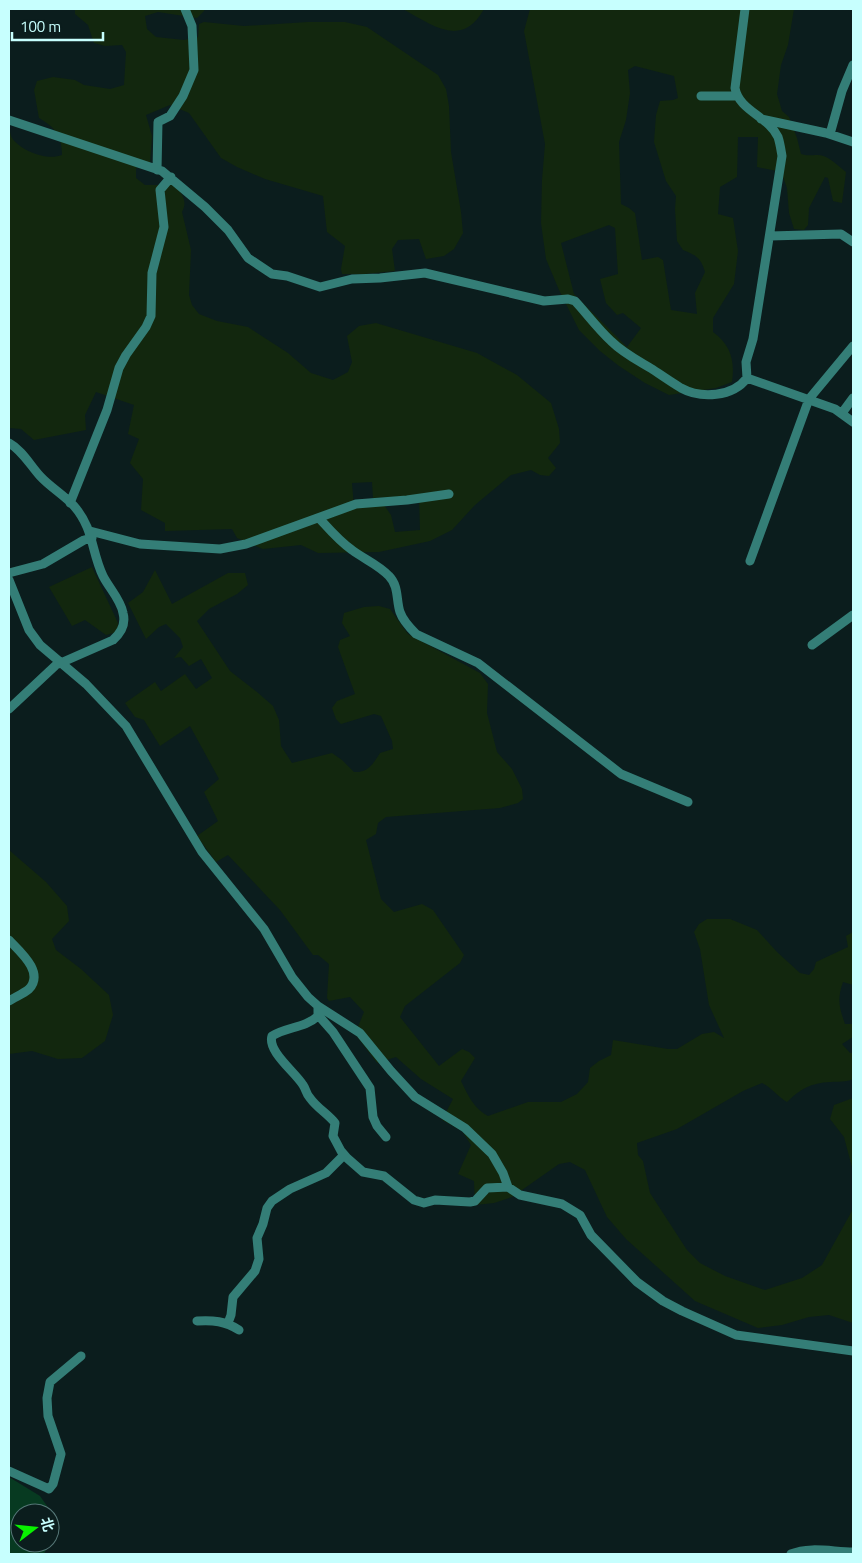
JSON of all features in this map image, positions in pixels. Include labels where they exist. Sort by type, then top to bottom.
[{"type":"street","points":[[157,170],[158,122],[170,116],[183,96],[194,70],[192,26],[185,9]]},
{"type":"street","points":[[9,120],[157,170],[171,177],[228,230],[248,258],[272,274],[292,278],[320,288],[352,279],[426,273],[544,301],[568,299],[575,301],[610,340],[628,356],[683,389],[705,394],[717,394],[734,390],[748,378],[746,362],[752,339],[782,156],[777,136],[761,119],[741,103],[736,96],[735,88],[744,9]]},
{"type":"street","points":[[830,134],[842,91],[853,65]]},
{"type":"street","points":[[701,96],[736,96]]},
{"type":"street","points":[[761,119],[830,134],[853,142]]},
{"type":"street","points":[[70,502],[107,410],[119,368],[146,327],[151,316],[152,273],[164,227],[160,190],[171,177]]},
{"type":"street","points":[[770,236],[841,234],[853,242]]},
{"type":"street","points":[[750,561],[809,399],[853,346]]},
{"type":"street","points":[[748,378],[836,409],[853,422]]},
{"type":"street","points":[[842,413],[853,398]]},
{"type":"street","points":[[9,442],[15,446],[40,476],[74,506],[91,534],[97,562],[104,578],[122,607],[124,615],[120,634],[113,640],[56,665],[9,709]]},
{"type":"street","points":[[91,534],[140,544],[220,548],[246,544],[356,504],[449,494]]},
{"type":"street","points":[[318,518],[350,549],[380,567],[390,577],[395,583],[400,613],[408,626],[416,634],[478,663],[621,774],[688,802]]},
{"type":"street","points":[[9,573],[43,564],[91,534]]},
{"type":"street","points":[[9,580],[28,630],[40,645],[86,684],[126,726],[202,852],[264,929],[292,977],[318,1010],[370,1088],[373,1117],[377,1126],[386,1137]]},
{"type":"street","points":[[812,645],[853,615]]},
{"type":"street","points":[[9,940],[33,968],[34,975],[28,989],[9,1001]]},
{"type":"street","points":[[318,1010],[314,1020],[272,1036],[271,1044],[276,1053],[304,1086],[306,1094],[330,1116],[335,1123],[334,1136],[344,1155],[363,1172],[384,1176],[419,1202],[435,1200],[470,1202],[475,1201],[487,1188],[508,1187],[520,1195],[562,1204],[580,1215],[591,1235],[636,1282],[663,1301],[682,1311],[736,1334],[853,1351]]},
{"type":"street","points":[[318,1010],[360,1033],[391,1072],[415,1097],[472,1134],[492,1154],[503,1173],[508,1187]]},
{"type":"street","points":[[228,1323],[233,1297],[255,1272],[259,1259],[258,1238],[267,1208],[272,1201],[290,1188],[326,1173],[344,1155]]},
{"type":"street","points":[[196,1321],[210,1320],[228,1323],[240,1330]]},
{"type":"street","points":[[9,1471],[49,1489],[53,1484],[61,1454],[48,1416],[46,1398],[48,1388],[50,1382],[81,1356]]},
{"type":"street","points":[[792,1554],[818,1550],[853,1552]]},
{"type":"shaded area","points":[[75,9],[205,9],[197,18],[158,12],[145,16],[147,29],[156,37],[184,40],[198,37],[199,24],[204,22],[244,26],[345,22],[367,27],[438,75],[446,89],[449,106],[451,152],[463,233],[454,249],[444,256],[426,259],[419,239],[398,240],[392,249],[395,271],[342,274],[341,269],[345,246],[327,232],[323,196],[265,179],[221,158],[189,113],[170,105],[146,115],[152,136],[150,164],[140,160],[136,169],[136,178],[145,185],[175,185],[180,191],[184,201],[182,212],[191,250],[189,295],[192,305],[199,314],[217,321],[248,327],[288,353],[311,373],[333,380],[348,372],[352,362],[347,336],[359,326],[376,323],[477,353],[517,375],[551,403],[559,429],[560,443],[548,458],[556,468],[549,476],[540,475],[531,470],[511,475],[475,505],[452,530],[430,541],[379,552],[318,553],[301,545],[263,549],[237,538],[232,529],[165,531],[165,523],[141,510],[143,479],[130,463],[139,439],[128,434],[134,405],[96,392],[85,415],[86,430],[34,440],[21,429],[9,428],[9,126],[12,138],[28,151],[49,157],[62,155],[59,137],[49,125],[39,118],[34,90],[37,81],[53,77],[75,80],[84,85],[110,89],[124,85],[126,52],[122,45],[105,46],[94,43],[88,25],[75,14]],"holes":[[[372,482],[373,498],[419,496],[420,530],[395,532],[391,515],[384,505],[354,507],[352,483]]]},
{"type":"shaded area","points":[[403,9],[484,9],[475,21],[466,28],[456,31],[436,27]]},
{"type":"shaded area","points":[[530,9],[794,9],[788,45],[781,65],[777,94],[782,111],[789,117],[801,154],[822,155],[846,172],[842,203],[833,201],[828,178],[825,177],[809,208],[808,225],[804,230],[794,229],[789,213],[787,188],[783,177],[777,171],[757,167],[758,137],[738,137],[737,177],[720,187],[718,214],[733,218],[738,251],[734,284],[713,318],[713,332],[724,342],[732,360],[732,382],[716,388],[669,395],[645,383],[619,366],[600,351],[579,330],[546,259],[541,223],[545,144],[524,31]],"holes":[[[635,66],[674,76],[678,98],[660,101],[656,115],[654,142],[666,181],[676,196],[677,241],[683,250],[695,255],[700,260],[705,272],[695,293],[697,314],[671,310],[663,260],[658,257],[642,260],[635,213],[621,204],[619,142],[626,120],[630,93],[628,70]],[[609,225],[615,228],[618,274],[600,279],[606,303],[617,315],[623,313],[641,328],[627,347],[574,294],[561,243]]]},
{"type":"shaded area","points":[[92,567],[118,623],[117,632],[106,635],[85,620],[72,626],[49,587]]},
{"type":"shaded area","points":[[155,570],[172,604],[228,573],[245,573],[248,585],[237,594],[209,609],[197,621],[230,671],[273,706],[279,720],[281,746],[292,763],[332,753],[354,772],[359,772],[370,767],[380,753],[393,749],[392,741],[381,716],[374,714],[341,724],[336,719],[332,708],[337,701],[355,694],[338,647],[340,640],[350,636],[342,623],[344,613],[364,607],[379,606],[390,609],[408,634],[480,673],[488,684],[487,713],[497,752],[512,769],[522,789],[523,799],[518,803],[500,808],[386,817],[378,823],[376,834],[366,840],[381,899],[394,912],[422,904],[433,910],[464,955],[460,963],[405,1006],[400,1017],[439,1066],[462,1049],[469,1052],[475,1058],[461,1081],[475,1106],[488,1116],[528,1102],[561,1102],[577,1094],[588,1082],[590,1068],[611,1055],[613,1040],[677,1049],[702,1034],[714,1032],[724,1038],[709,1005],[700,949],[694,932],[699,924],[707,919],[730,919],[757,930],[800,973],[809,975],[814,969],[816,962],[848,947],[846,936],[853,932],[853,985],[843,982],[839,998],[845,1024],[853,1024],[853,1037],[842,1044],[850,1053],[853,1053],[853,1079],[811,1085],[801,1090],[787,1102],[762,1083],[743,1091],[677,1129],[637,1143],[638,1155],[643,1161],[650,1193],[687,1250],[700,1263],[725,1276],[765,1290],[802,1278],[822,1265],[853,1209],[853,1323],[829,1315],[809,1317],[782,1325],[758,1328],[695,1301],[626,1239],[607,1217],[585,1170],[570,1162],[559,1164],[512,1197],[494,1203],[475,1205],[474,1181],[458,1174],[471,1145],[462,1131],[442,1120],[453,1099],[421,1079],[396,1057],[377,1063],[355,1034],[364,1012],[350,997],[329,1001],[327,998],[329,964],[318,955],[313,955],[280,910],[228,855],[216,862],[197,836],[218,821],[204,792],[219,779],[190,726],[160,746],[144,720],[135,717],[125,703],[155,682],[161,691],[185,674],[196,689],[212,678],[201,659],[189,666],[181,657],[174,658],[183,647],[180,638],[166,624],[159,627],[146,639],[128,603],[143,592]]},
{"type":"shaded area","points":[[9,850],[46,882],[67,906],[69,921],[52,939],[56,950],[81,969],[109,995],[113,1015],[105,1041],[82,1058],[58,1059],[32,1051],[9,1054]]},
{"type":"shaded area","points":[[853,1098],[853,1171],[844,1137],[830,1119],[834,1105]]},
{"type":"shaded area","points":[[9,1477],[40,1496],[45,1503],[10,1503],[10,1553],[44,1554],[9,1554]]}]
